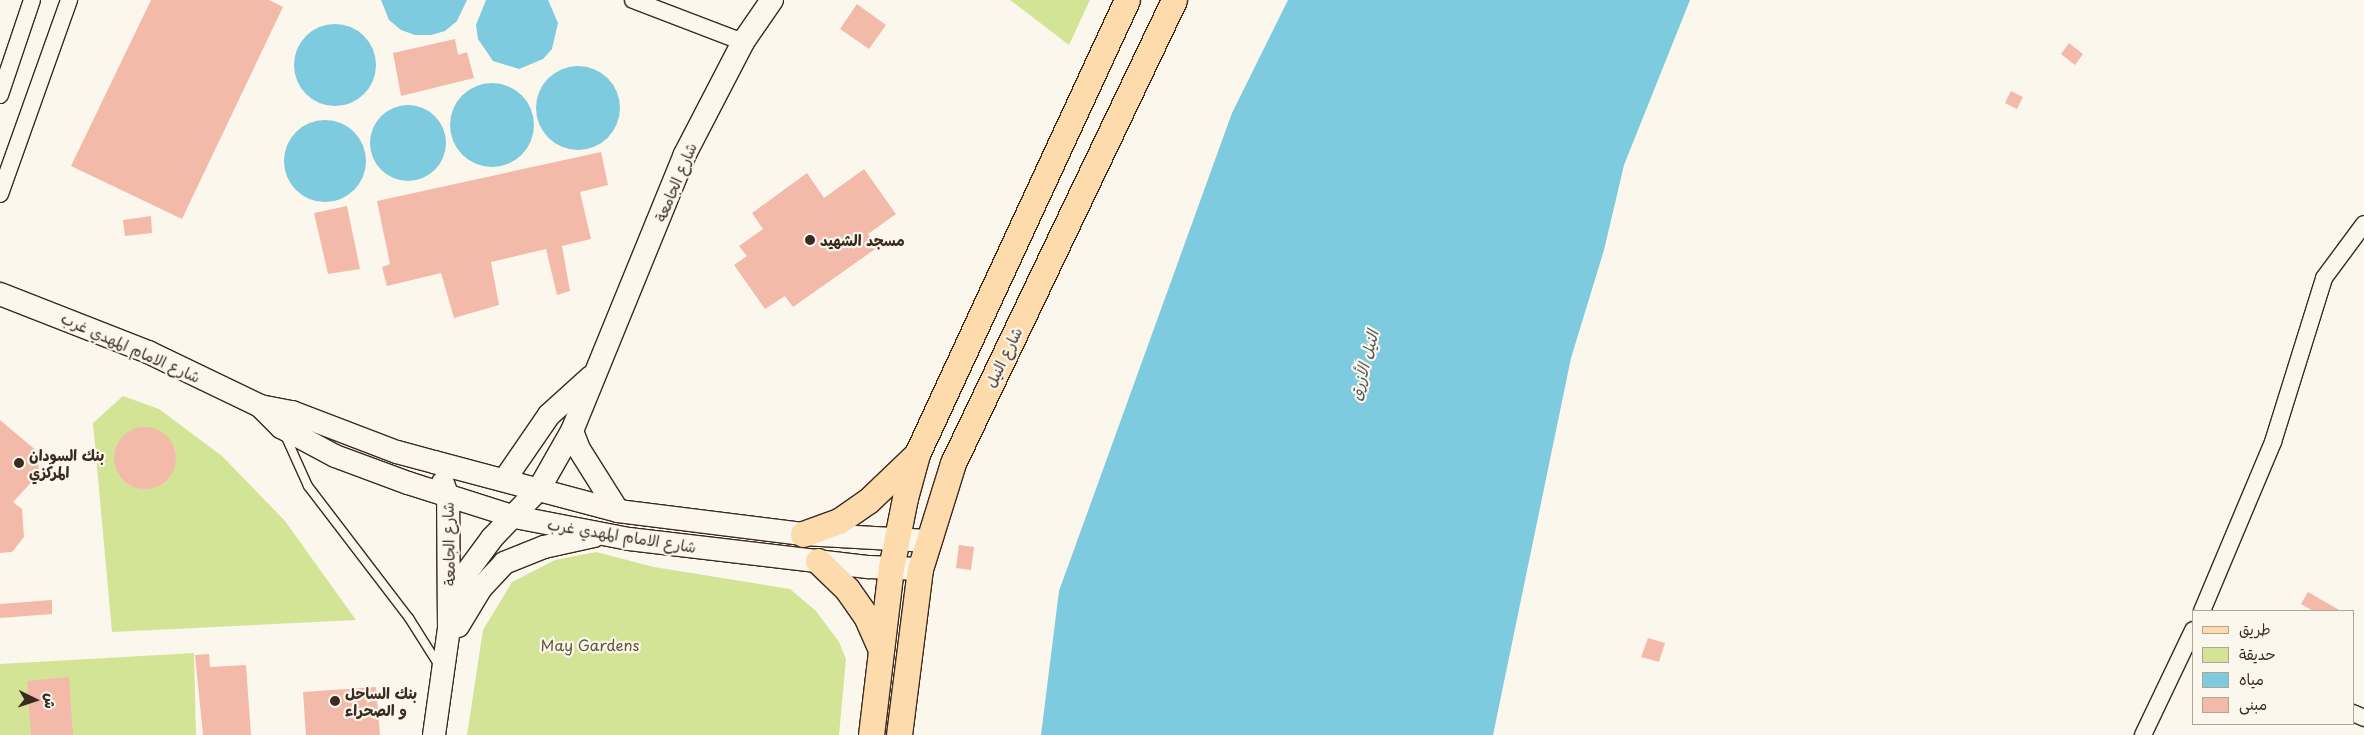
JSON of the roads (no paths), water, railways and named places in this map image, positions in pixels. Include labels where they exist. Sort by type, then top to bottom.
[{"type":"main road","name":"شارع الجامعة","points":[[434,735],[448,636],[464,576],[492,538],[539,489],[572,431],[684,156],[743,42],[772,0]]},
{"type":"main road","points":[[871,735],[891,568],[917,454],[1127,0]]},
{"type":"main road","name":"شارع النيل","points":[[899,735],[920,569],[953,463],[1174,0]]},
{"type":"main road","points":[[1013,248],[1049,262]]},
{"type":"main road","name":"شارع الامام المهدي غرب","points":[[0,294],[148,352],[260,406],[292,412],[397,452],[505,479],[618,511],[803,534],[928,541]]},
{"type":"main road","name":"شارع الجامعة","points":[[505,479],[549,415],[596,373]]},
{"type":"main road","name":"شارع الامام المهدي غرب","points":[[260,406],[281,427],[335,456],[448,497],[514,517],[599,535],[818,561],[920,569]]},
{"type":"main road","points":[[572,431],[579,449],[618,511]]},
{"type":"main road","points":[[803,534],[839,521],[868,501],[917,454]]},
{"type":"main road","name":"شارع الجامعة","points":[[434,462],[448,497],[448,636]]},
{"type":"main road","points":[[448,636],[481,588],[504,563],[544,547],[599,535]]},
{"type":"main road","points":[[818,561],[847,589],[866,616],[882,652]]},
{"type":"street","points":[[0,95],[32,0]]},
{"type":"street","points":[[0,194],[69,0]]},
{"type":"street","points":[[633,0],[743,42]]},
{"type":"street","points":[[2202,610],[2273,442],[2324,278],[2364,224]]},
{"type":"street","points":[[2143,735],[2191,638]]},
{"type":"lane","points":[[281,427],[308,486],[409,618],[443,672]]},
{"type":"water","points":[[381,0],[467,0],[457,21],[445,31],[431,35],[415,35],[401,30],[389,20]]},
{"type":"water","points":[[486,0],[548,0],[558,23],[552,49],[543,59],[519,69],[493,61],[478,39],[476,25]]},
{"type":"water","name":"النيل الأزرق","points":[[1288,0],[1690,0],[1624,165],[1604,250],[1571,358],[1493,735],[1041,735],[1059,591],[1232,113]]},
{"type":"water","points":[[335,24],[351,27],[364,36],[373,49],[376,65],[373,81],[364,94],[351,103],[335,106],[319,103],[306,94],[297,81],[294,65],[297,49],[306,36],[319,27]]},
{"type":"water","points":[[570,66],[586,66],[602,73],[613,84],[620,100],[617,124],[608,138],[602,143],[586,150],[570,150],[554,143],[543,132],[536,116],[536,100],[543,84],[554,73]]},
{"type":"water","points":[[492,83],[508,86],[522,95],[531,109],[534,125],[531,141],[522,155],[508,164],[492,167],[476,164],[462,155],[453,141],[450,125],[453,109],[462,95],[476,86]]},
{"type":"water","points":[[401,105],[415,105],[429,111],[440,122],[446,136],[443,158],[435,170],[415,181],[401,181],[387,175],[376,164],[370,150],[370,136],[376,122],[387,111]]},
{"type":"water","points":[[325,120],[341,123],[354,132],[363,145],[366,161],[363,177],[354,190],[341,199],[325,202],[309,199],[296,190],[287,177],[284,161],[287,145],[296,132],[309,123]]},
{"type":"place","name":"مسجد الشهيد","points":[[810,240]]},
{"type":"place","name":"بنك السودان المركزي","points":[[19,463]]},
{"type":"place","name":"بنك الساحل و الصحراء","points":[[335,701]]},
{"type":"park label","name":"May Gardens","points":[[590,645]]}]
